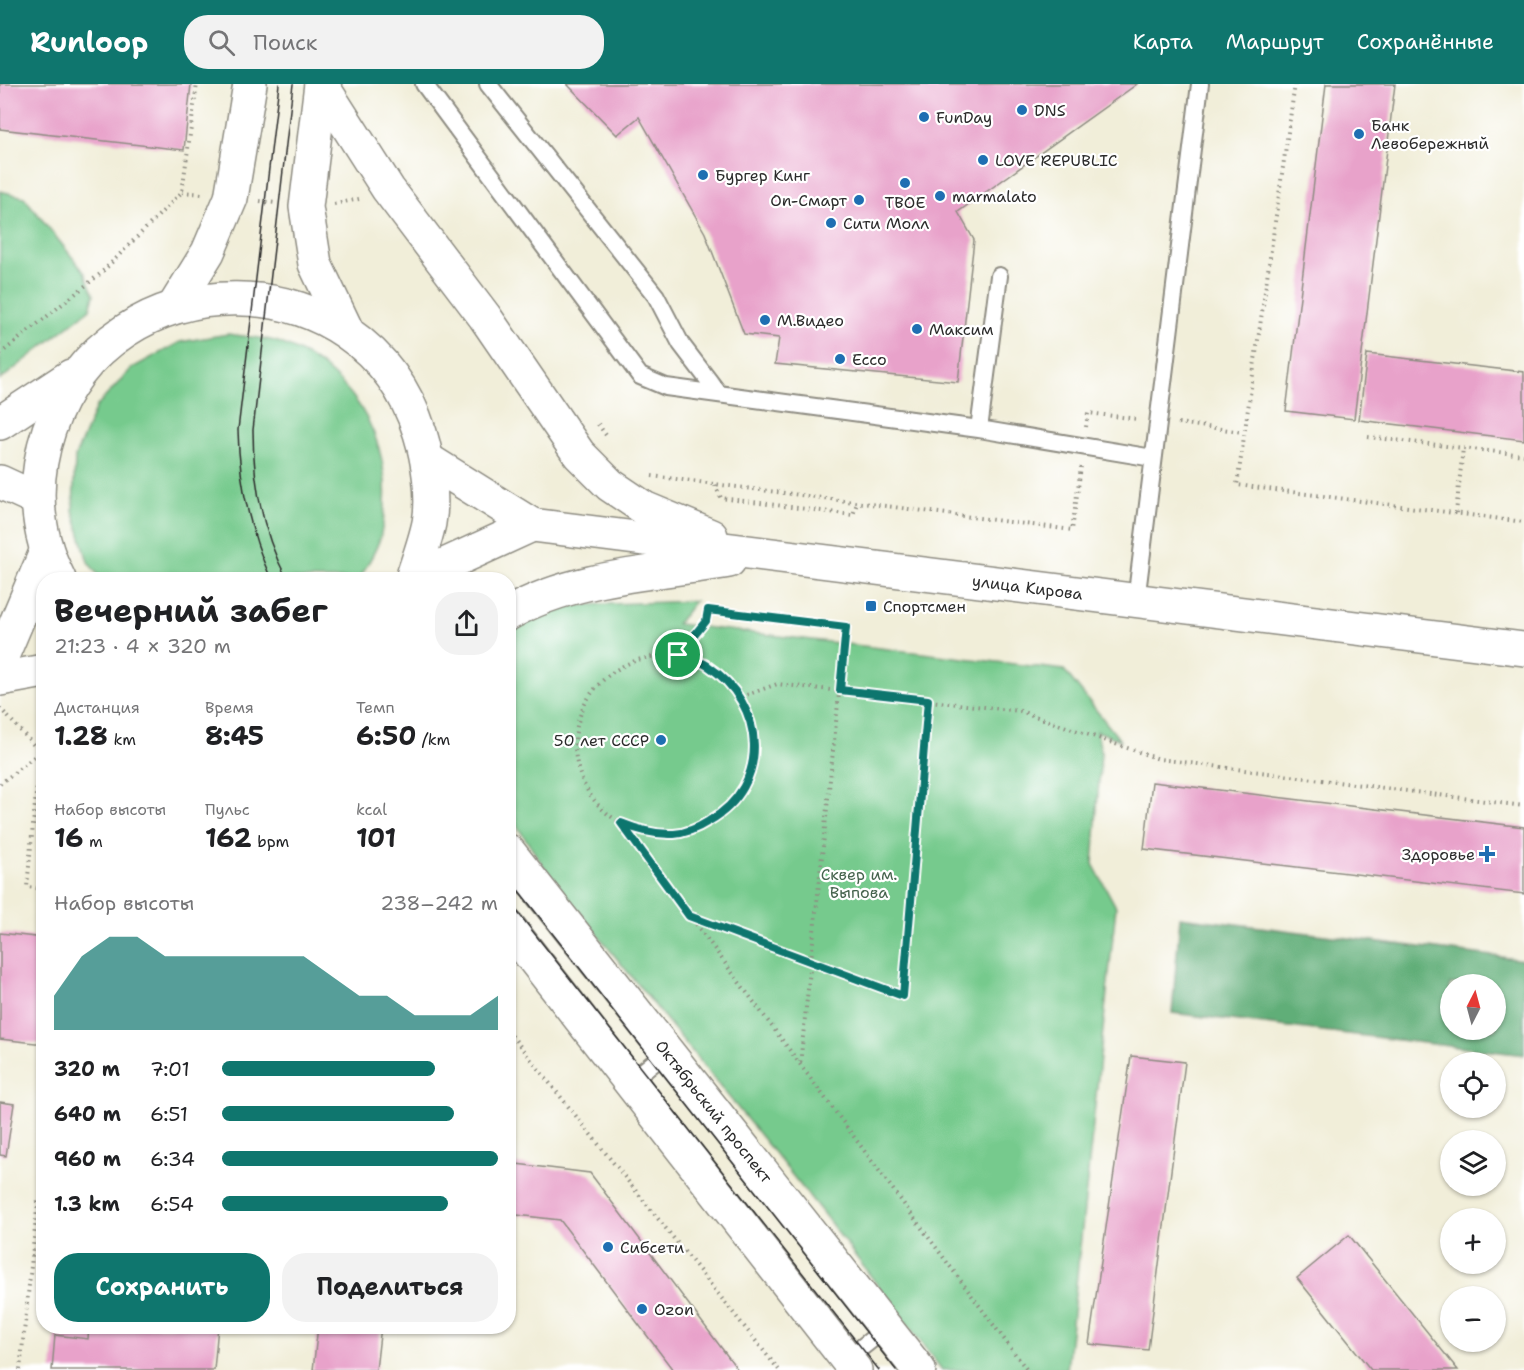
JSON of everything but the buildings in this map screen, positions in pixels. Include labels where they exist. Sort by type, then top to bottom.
[{"type":"main road","points":[[174,307],[208,252],[231,198],[250,84]]},
{"type":"main road","points":[[321,84],[306,207],[315,264],[348,333]]},
{"type":"main road","points":[[321,84],[388,189],[485,317],[579,454],[610,485],[644,508],[673,522],[766,555]]},
{"type":"main road","points":[[0,423],[80,370],[122,332],[174,307],[213,298],[266,300],[303,309],[348,333],[386,368],[413,411],[428,460],[430,521],[415,572]]},
{"type":"main road","points":[[53,566],[37,499],[45,442],[56,410],[80,370]]},
{"type":"main road","name":"улица Кирова","points":[[428,460],[532,525],[1524,649]]},
{"type":"main road","points":[[0,482],[37,499]]},
{"type":"main road","points":[[428,572],[532,525]]},
{"type":"main road","points":[[516,609],[561,590],[766,555]]},
{"type":"main road","points":[[0,661],[36,596]]},
{"type":"main road","points":[[0,679],[36,672]]},
{"type":"main road","name":"Октябрьский проспект","points":[[516,861],[919,1370]]},
{"type":"main road","points":[[516,936],[851,1365]]},
{"type":"lane","points":[[424,84],[640,376],[666,387],[979,429],[1153,458]]},
{"type":"lane","points":[[488,84],[656,296],[681,344],[719,394]]},
{"type":"lane","points":[[1136,601],[1200,84]]},
{"type":"lane","points":[[979,429],[999,276]]},
{"type":"lane","points":[[629,1083],[668,1051]]},
{"type":"lane","points":[[851,1365],[886,1328]]},
{"type":"path","points":[[0,354],[100,274],[182,192],[197,84]]},
{"type":"path","points":[[1295,84],[1237,485],[1524,522]]},
{"type":"path","points":[[1368,437],[1524,455]]},
{"type":"path","points":[[1456,513],[1463,448]]},
{"type":"path","points":[[715,484],[721,498],[786,508],[853,515],[857,503]]},
{"type":"path","points":[[678,655],[706,621],[708,610],[846,627],[800,1066]]},
{"type":"path","points":[[621,823],[644,832],[675,834],[696,829],[723,813],[743,789],[754,760],[755,741],[741,697],[708,665],[678,655],[644,657],[615,669],[590,694],[577,722],[574,745],[579,775],[596,803],[621,823],[1027,1370]]},
{"type":"path","points":[[741,697],[777,684],[1020,711],[1159,759],[1524,806]]},
{"type":"path","points":[[689,916],[903,996],[928,700]]},
{"type":"path","points":[[0,708],[36,748]]},
{"type":"path","points":[[0,784],[36,755]]},
{"type":"path","points":[[36,794],[27,887],[36,888]]},
{"type":"path","points":[[516,1041],[779,1370]]},
{"type":"path","points":[[20,1370],[36,1219]]},
{"type":"green space","points":[[0,191],[24,197],[84,272],[94,295],[90,309],[0,380]]},
{"type":"green space","points":[[228,334],[272,340],[307,356],[331,373],[352,395],[368,420],[379,447],[384,476],[385,507],[380,538],[364,572],[96,572],[88,562],[73,510],[75,457],[96,407],[132,368],[180,342]]},
{"type":"green space","name":"Сквер им. Выпова","points":[[695,601],[677,624],[1064,670],[1120,740],[1097,731],[1101,752],[1093,864],[1116,907],[1067,1370],[942,1370],[822,1212],[550,876],[516,825],[516,626],[553,606]]},
{"type":"green space","points":[[1180,917],[1524,960],[1524,1055],[1172,1013]]},
{"type":"tram line","points":[[268,572],[251,524],[243,488],[238,430],[279,84]]},
{"type":"tram line","points":[[283,572],[271,544],[261,507],[255,469],[253,430],[293,84]]},
{"type":"tram line","points":[[516,887],[896,1370]]},
{"type":"tram line","points":[[516,910],[879,1370]]},
{"type":"place","name":"DNS","points":[[1022,110]]},
{"type":"place","name":"FunDay","points":[[924,117]]},
{"type":"place","name":"Банк Левобережный","points":[[1359,134]]},
{"type":"place","name":"LOVE REPUBLIC","points":[[983,160]]},
{"type":"place","name":"Бургер Кинг","points":[[703,175]]},
{"type":"place","name":"ТВОЕ","points":[[905,183]]},
{"type":"place","name":"marmalato","points":[[940,196]]},
{"type":"place","name":"On-Смарт","points":[[859,200]]},
{"type":"place","name":"Сити Молл","points":[[831,223]]},
{"type":"place","name":"М.Видео","points":[[765,320]]},
{"type":"place","name":"Максим","points":[[917,329]]},
{"type":"place","name":"Ecco","points":[[840,359]]},
{"type":"place","name":"Спортсмен","points":[[871,606]]},
{"type":"place","name":"50 лет СССР","points":[[661,740]]},
{"type":"place","name":"Здоровье","points":[[1487,854]]},
{"type":"place","name":"Сибсети","points":[[608,1247]]},
{"type":"place","name":"Ozon","points":[[642,1309]]},
{"type":"route","points":[[708,610],[846,627],[840,690],[928,700],[903,996],[689,916],[621,823],[644,832],[675,834],[696,829],[723,813],[743,789],[754,760],[755,741],[741,697],[708,665],[678,655],[706,621],[708,610]]}]
